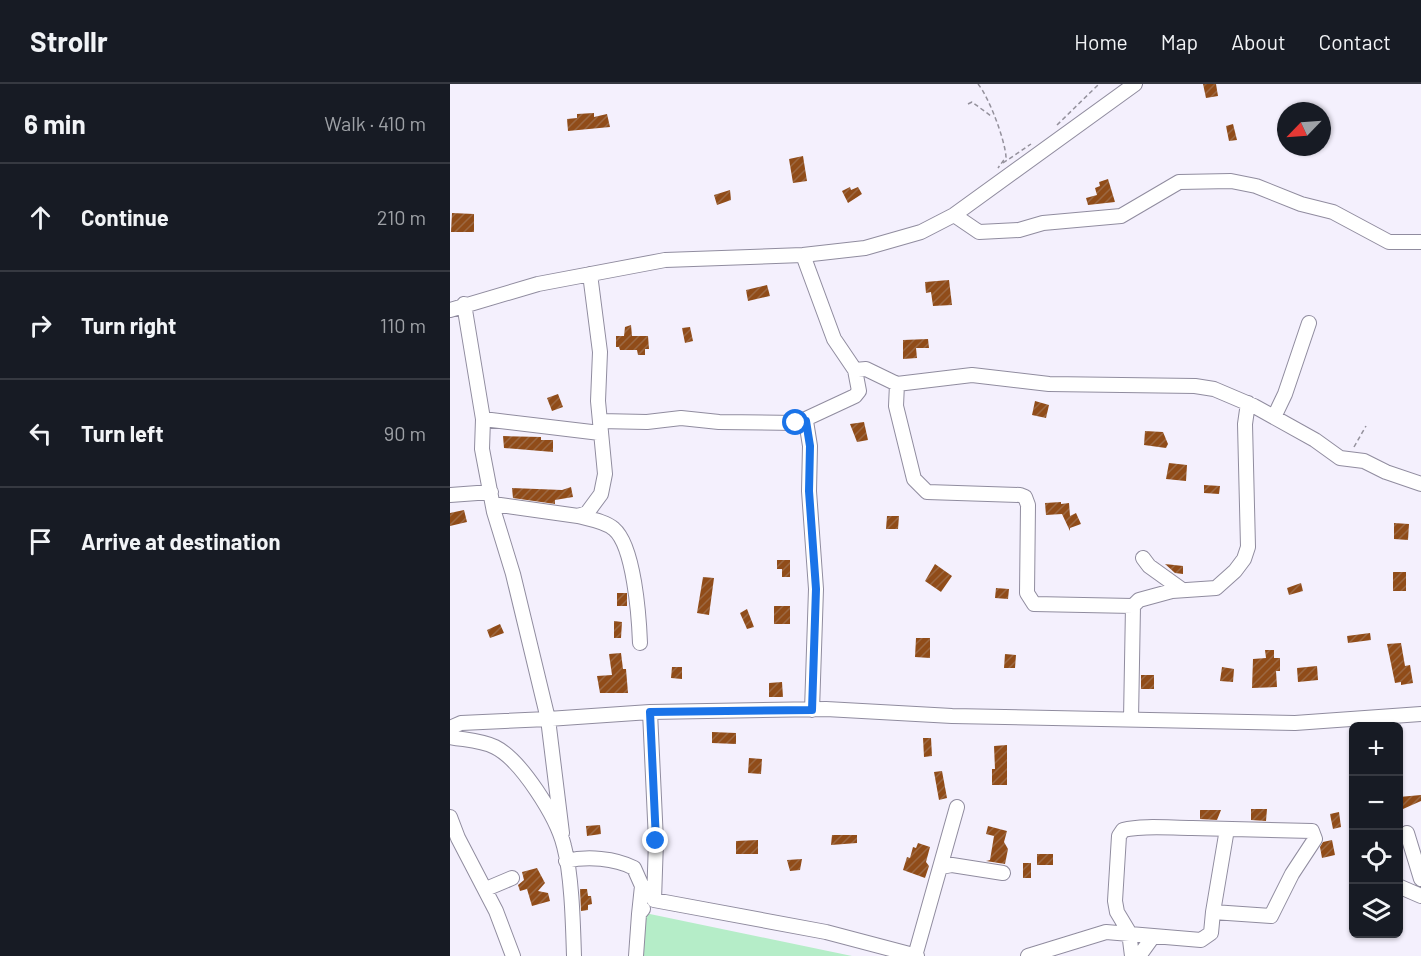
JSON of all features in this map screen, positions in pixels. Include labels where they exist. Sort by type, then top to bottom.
[{"type":"street","points":[[450,310],[538,284],[665,260],[841,253],[891,243],[921,232],[954,215],[1135,84]]},
{"type":"street","points":[[954,215],[979,232],[1019,230],[1043,223],[1121,216],[1179,182],[1231,181],[1256,186],[1301,204],[1333,212],[1389,242],[1421,242]]},
{"type":"street","points":[[483,419],[600,427],[688,418],[771,424],[806,421],[859,391],[855,370],[834,339],[803,255]]},
{"type":"street","points":[[578,516],[593,507],[604,486],[605,465],[600,427],[600,352],[590,274]]},
{"type":"street","points":[[464,304],[483,419],[482,449],[492,498],[548,719],[566,861],[574,956]]},
{"type":"street","points":[[1274,417],[1285,394],[1309,323]]},
{"type":"street","points":[[855,370],[866,369],[897,384],[972,375],[1049,384],[1194,386],[1214,389],[1274,417],[1340,458],[1364,461],[1386,472],[1421,484]]},
{"type":"street","points":[[897,384],[896,406],[918,487],[927,492],[1025,497],[1028,505],[1027,593],[1034,604],[1132,606],[1152,596],[1181,589],[1216,588],[1235,571],[1248,547],[1245,424],[1248,403]]},
{"type":"street","points":[[806,421],[810,446],[809,491],[816,589],[812,710]]},
{"type":"street","points":[[450,495],[492,498],[514,505],[578,516],[614,528],[623,540],[636,602],[640,643]]},
{"type":"street","points":[[1143,558],[1149,566],[1181,589]]},
{"type":"street","points":[[1131,719],[1132,606]]},
{"type":"street","points":[[450,728],[461,723],[650,712],[812,710],[952,716],[1295,723],[1421,714]]},
{"type":"street","points":[[639,914],[654,900],[656,841],[650,712]]},
{"type":"street","points":[[450,737],[480,742],[510,756],[518,764],[553,820],[564,846]]},
{"type":"street","points":[[654,900],[806,928],[916,956],[957,807]]},
{"type":"street","points":[[450,817],[454,841],[486,889],[513,956]]},
{"type":"street","points":[[1132,956],[1129,932],[1117,912],[1115,901],[1114,879],[1120,832],[1126,829],[1312,831],[1315,839],[1292,874],[1271,916],[1214,912]]},
{"type":"street","points":[[1028,956],[1103,932],[1129,932],[1152,938],[1201,940],[1207,938],[1211,933],[1227,829]]},
{"type":"street","points":[[1407,833],[1421,879]]},
{"type":"street","points":[[566,861],[604,859],[622,862],[634,868],[642,886],[636,956]]},
{"type":"street","points":[[941,867],[952,865],[1004,873]]},
{"type":"street","points":[[486,889],[512,878]]},
{"type":"street","points":[[1403,888],[1421,896]]},
{"type":"street","points":[[1139,956],[1152,938]]},
{"type":"path","points":[[978,84],[992,109],[992,116]]},
{"type":"path","points":[[1052,129],[1100,84]]},
{"type":"path","points":[[968,104],[972,102],[992,116],[1001,132],[1006,157],[997,169]]},
{"type":"path","points":[[1002,163],[1038,140]]},
{"type":"path","points":[[1347,458],[1366,426]]},
{"type":"green space","points":[[645,913],[852,956],[641,956]]},
{"type":"building","points":[[1203,84],[1216,84],[1218,96],[1206,98]]},
{"type":"building","points":[[594,113],[594,117],[607,114],[610,127],[568,131],[567,119],[577,118],[577,114]]},
{"type":"building","points":[[1233,124],[1237,140],[1229,141],[1226,126]]},
{"type":"building","points":[[803,156],[807,181],[793,183],[789,159]]},
{"type":"building","points":[[1108,179],[1115,202],[1088,205],[1086,198],[1097,195],[1095,188],[1100,186],[1099,182]]},
{"type":"building","points":[[850,187],[851,190],[858,187],[862,194],[848,203],[842,191]]},
{"type":"building","points":[[730,190],[731,200],[717,205],[714,195]]},
{"type":"building","points":[[452,213],[474,214],[474,232],[451,232]]},
{"type":"building","points":[[949,280],[952,305],[933,306],[931,292],[926,293],[925,282]]},
{"type":"building","points":[[767,285],[770,296],[748,301],[746,290]]},
{"type":"building","points":[[631,325],[632,336],[648,336],[649,349],[645,349],[645,355],[638,355],[637,350],[620,350],[616,347],[616,336],[624,336],[625,327]]},
{"type":"building","points":[[690,327],[693,341],[685,343],[682,328]]},
{"type":"building","points":[[928,339],[929,348],[916,348],[917,358],[903,359],[903,340]]},
{"type":"building","points":[[558,394],[563,407],[552,411],[547,398]]},
{"type":"building","points":[[1035,401],[1049,405],[1046,418],[1032,415]]},
{"type":"building","points":[[864,422],[868,440],[857,442],[850,424]]},
{"type":"building","points":[[1145,431],[1163,432],[1168,444],[1166,448],[1144,445]]},
{"type":"building","points":[[503,436],[541,437],[541,440],[553,440],[553,452],[504,448]]},
{"type":"building","points":[[1169,463],[1187,465],[1186,481],[1166,479]]},
{"type":"building","points":[[1204,485],[1220,486],[1219,494],[1204,493]]},
{"type":"building","points":[[571,487],[573,497],[555,500],[555,504],[513,498],[512,488],[562,490]]},
{"type":"building","points":[[1061,502],[1061,504],[1069,503],[1070,516],[1076,513],[1081,524],[1070,528],[1070,531],[1062,514],[1046,515],[1045,503]]},
{"type":"building","points":[[464,510],[467,522],[450,526],[450,513]]},
{"type":"building","points":[[887,516],[899,516],[898,529],[886,529]]},
{"type":"building","points":[[1394,523],[1409,524],[1408,540],[1394,539]]},
{"type":"building","points":[[777,560],[790,560],[790,577],[782,577],[782,569],[777,569]]},
{"type":"building","points":[[935,564],[952,576],[941,592],[925,581]]},
{"type":"building","points":[[1165,564],[1183,566],[1183,574],[1175,573]]},
{"type":"building","points":[[1393,572],[1406,572],[1406,591],[1393,591]]},
{"type":"building","points":[[703,577],[714,578],[709,615],[697,613]]},
{"type":"building","points":[[1301,583],[1303,591],[1289,595],[1287,588]]},
{"type":"building","points":[[996,588],[1009,589],[1008,599],[995,598]]},
{"type":"building","points":[[617,593],[627,593],[627,606],[617,606]]},
{"type":"building","points":[[774,606],[790,606],[790,624],[774,624]]},
{"type":"building","points":[[747,609],[754,627],[747,629],[740,613]]},
{"type":"building","points":[[614,621],[622,622],[621,638],[614,638]]},
{"type":"building","points":[[500,624],[504,633],[490,638],[487,630]]},
{"type":"building","points":[[1370,633],[1371,640],[1348,643],[1347,636]]},
{"type":"building","points":[[916,638],[930,638],[930,658],[915,657]]},
{"type":"building","points":[[1401,643],[1405,666],[1410,665],[1413,683],[1401,685],[1401,682],[1395,683],[1387,644]]},
{"type":"building","points":[[1265,650],[1274,650],[1274,658],[1280,658],[1280,671],[1276,671],[1277,687],[1252,688],[1253,659],[1266,658]]},
{"type":"building","points":[[621,653],[623,669],[626,669],[628,693],[600,693],[597,676],[612,675],[609,654]]},
{"type":"building","points":[[1005,654],[1016,655],[1015,668],[1004,668]]},
{"type":"building","points":[[1317,666],[1318,680],[1298,682],[1297,668]]},
{"type":"building","points":[[672,667],[682,667],[682,679],[671,678]]},
{"type":"building","points":[[1222,667],[1234,669],[1233,682],[1220,681]]},
{"type":"building","points":[[1141,675],[1154,675],[1154,689],[1141,689]]},
{"type":"building","points":[[782,682],[783,697],[769,697],[769,683]]},
{"type":"building","points":[[712,732],[736,733],[736,744],[712,743]]},
{"type":"building","points":[[923,738],[931,738],[932,756],[924,757]]},
{"type":"building","points":[[1007,745],[1007,785],[992,785],[992,769],[995,769],[994,746]]},
{"type":"building","points":[[749,758],[762,759],[761,774],[748,773]]},
{"type":"building","points":[[942,771],[947,798],[939,800],[934,772]]},
{"type":"building","points":[[1421,795],[1421,801],[1403,809],[1403,797]]},
{"type":"building","points":[[1251,809],[1267,809],[1266,821],[1251,820]]},
{"type":"building","points":[[1200,810],[1221,810],[1217,820],[1200,819]]},
{"type":"building","points":[[1339,812],[1341,827],[1333,829],[1330,814]]},
{"type":"building","points":[[600,825],[601,834],[587,836],[586,826]]},
{"type":"building","points":[[988,826],[1007,831],[1004,842],[1008,849],[1005,864],[986,861],[990,860],[994,836],[986,834]]},
{"type":"building","points":[[832,835],[857,835],[857,843],[831,845]]},
{"type":"building","points":[[758,840],[758,854],[736,854],[736,841]]},
{"type":"building","points":[[1332,840],[1335,855],[1322,858],[1320,847],[1323,842]]},
{"type":"building","points":[[918,843],[930,847],[926,862],[929,866],[925,878],[903,870],[907,857],[910,858],[913,847],[916,848]]},
{"type":"building","points":[[1037,854],[1053,854],[1053,865],[1037,865]]},
{"type":"building","points":[[802,859],[800,870],[790,871],[787,860]]},
{"type":"building","points":[[1023,863],[1031,863],[1031,878],[1023,878]]},
{"type":"building","points":[[537,868],[545,883],[538,891],[548,893],[550,901],[532,906],[527,889],[520,891],[518,885],[524,880],[522,872]]},
{"type":"building","points":[[580,889],[587,889],[588,896],[591,896],[592,904],[588,905],[588,910],[581,911]]},
{"type":"route","points":[[656,841],[650,712],[742,709],[812,710],[816,589],[809,491],[810,431],[806,421],[796,423]]}]
